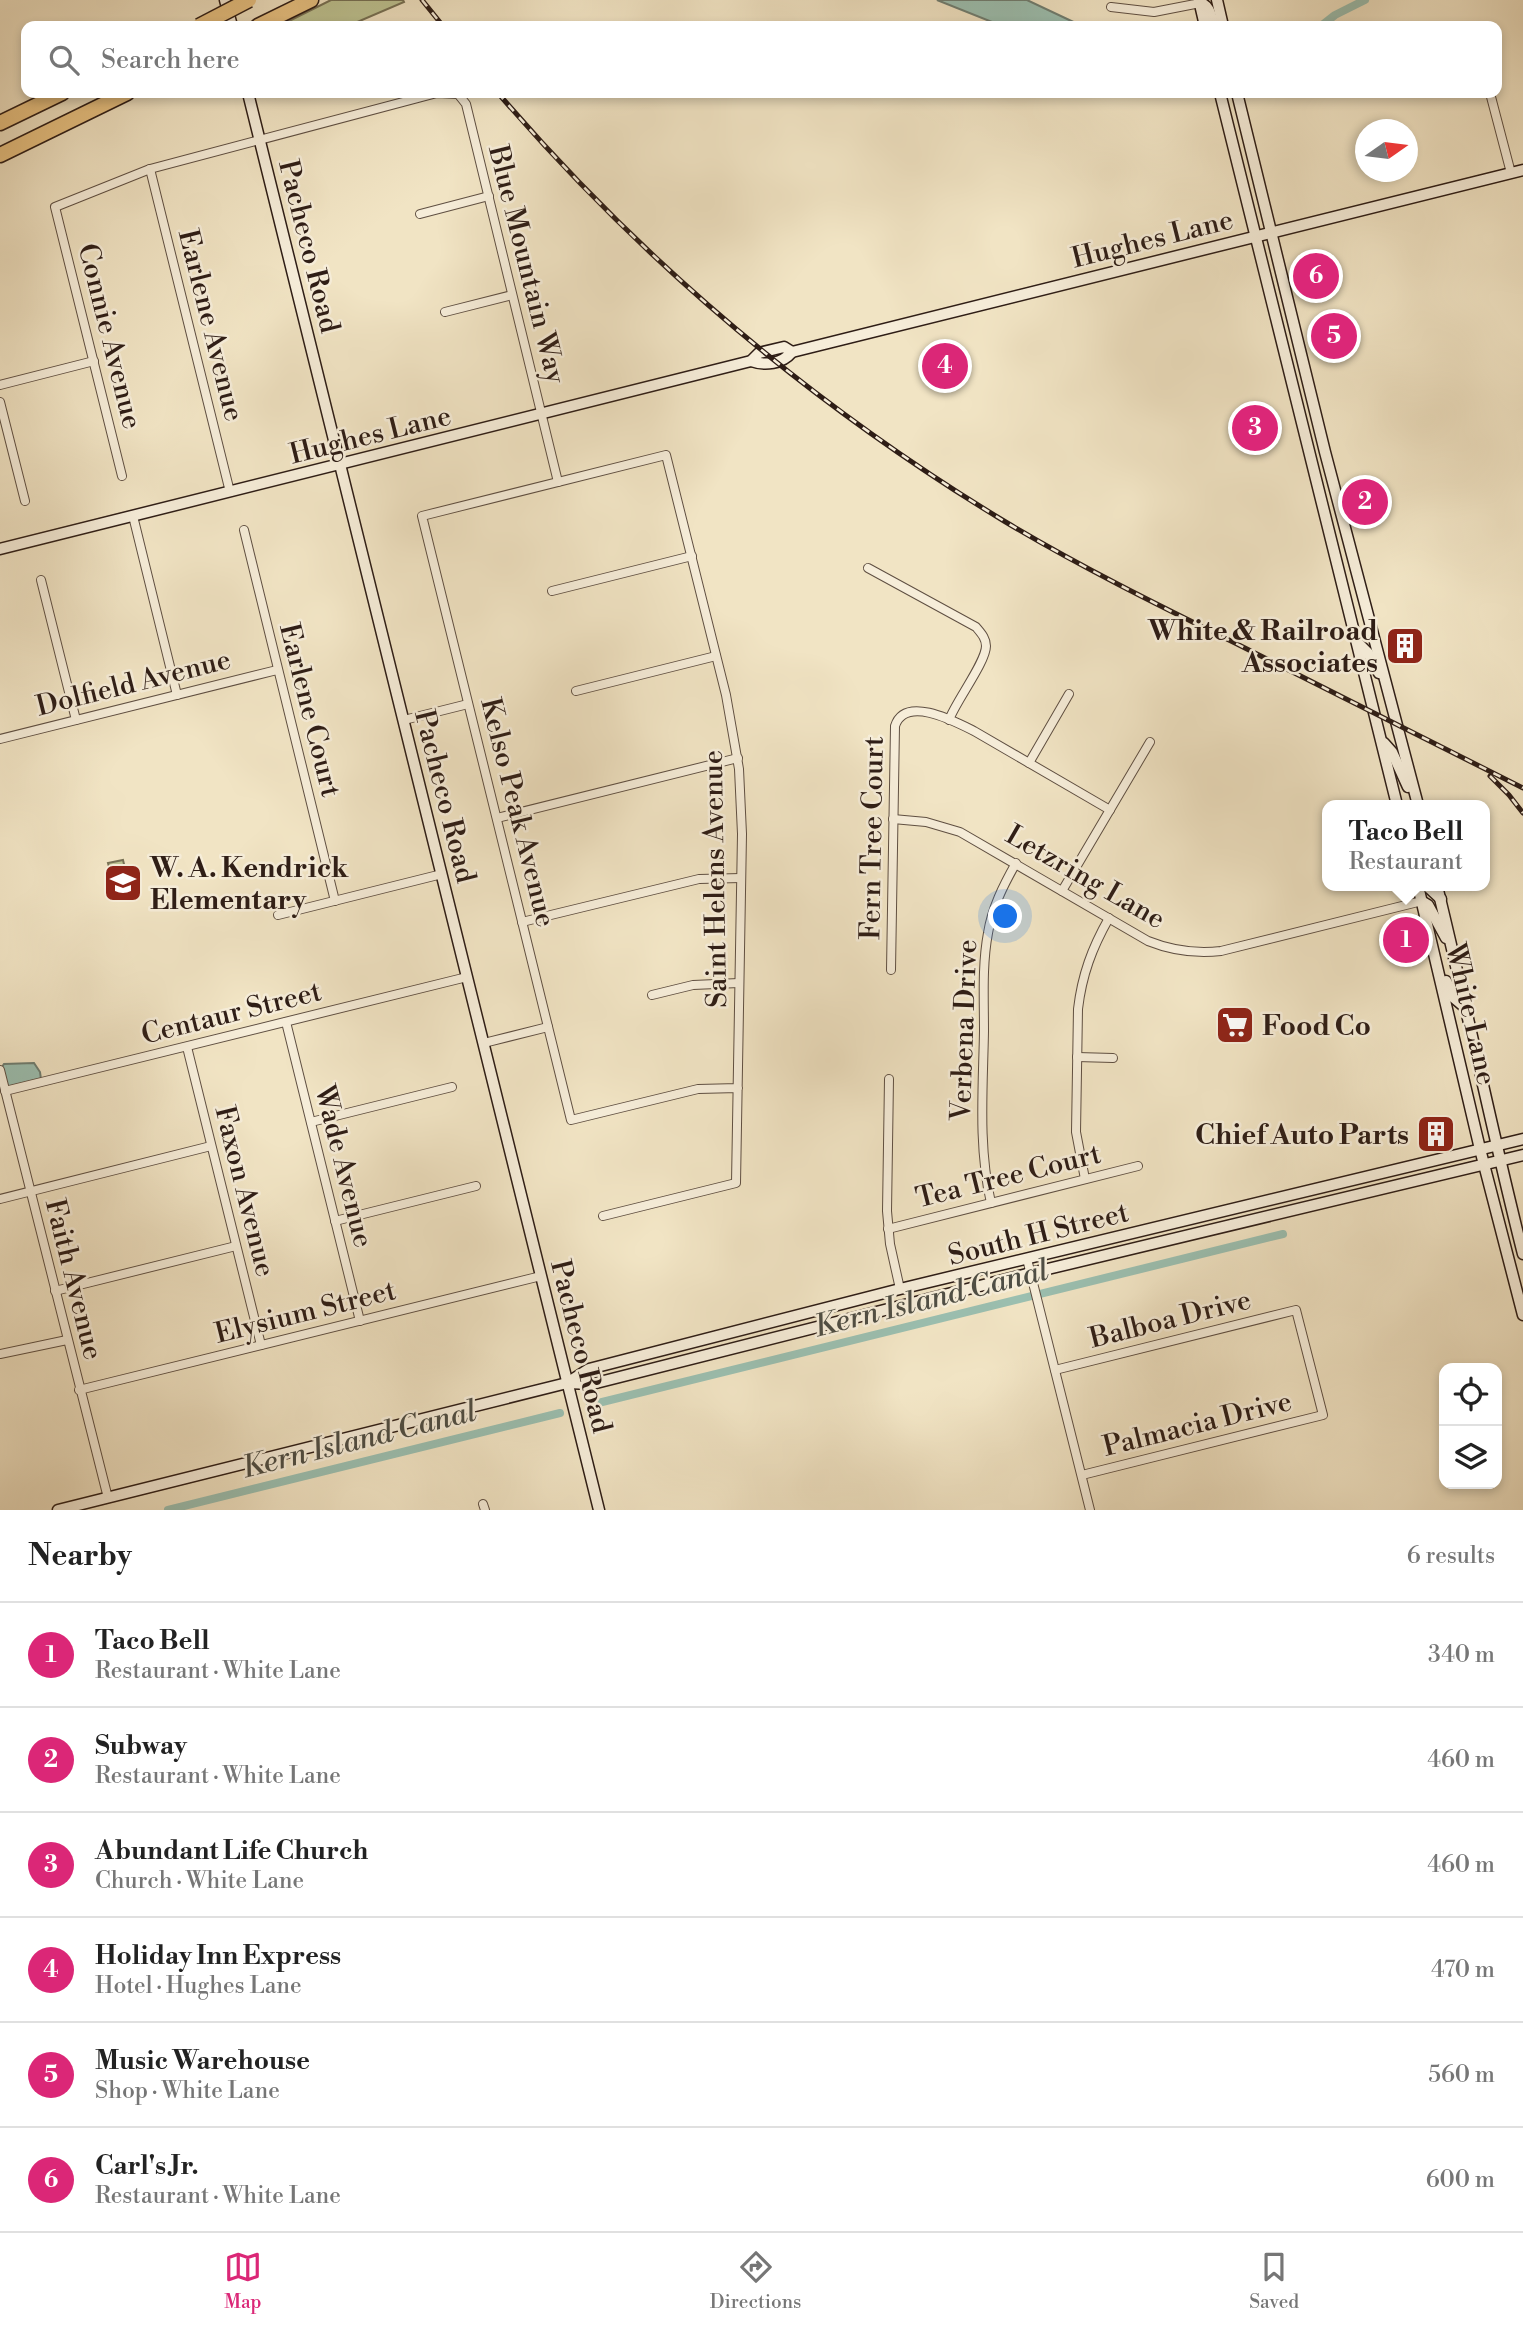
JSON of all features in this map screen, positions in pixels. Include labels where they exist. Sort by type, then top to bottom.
[{"type":"highway","points":[[209,21],[249,0]]},
{"type":"highway","points":[[269,21],[311,0]]},
{"type":"highway","points":[[0,123],[52,98]]},
{"type":"highway","points":[[0,155],[117,98]]},
{"type":"street","points":[[225,0],[231,21]]},
{"type":"street","points":[[1217,0],[1222,21]]},
{"type":"street","points":[[1199,2],[1204,21]]},
{"type":"street","points":[[1111,6],[1154,12],[1199,2],[1209,10],[1212,21]]},
{"type":"street","name":"Pacheco Road","points":[[249,98],[600,1510]]},
{"type":"street","name":"Blue Mountain Way","points":[[260,141],[419,98]]},
{"type":"street","name":"Blue Mountain Way","points":[[461,98],[466,104],[558,482]]},
{"type":"street","points":[[1221,98],[1396,800]]},
{"type":"street","points":[[1238,98],[1270,233],[1416,800]]},
{"type":"street","points":[[1491,98],[1511,173]]},
{"type":"street","points":[[150,169],[260,141]]},
{"type":"street","name":"Connie Avenue","points":[[122,476],[55,207],[150,169]]},
{"type":"street","name":"Earlene Avenue","points":[[150,169],[230,492]]},
{"type":"street","name":"Hughes Lane","points":[[0,549],[751,361],[763,365],[787,359],[792,352],[1523,170]]},
{"type":"street","points":[[420,214],[489,196]]},
{"type":"street","points":[[445,312],[512,295]]},
{"type":"street","points":[[0,385],[94,361]]},
{"type":"street","points":[[0,402],[24,500]]},
{"type":"street","name":"Saint Helens Avenue","points":[[558,482],[666,455],[732,723],[738,758],[741,877],[736,1183],[603,1216]]},
{"type":"street","name":"Kelso Peak Avenue","points":[[558,482],[422,516],[571,1120],[698,1089],[738,1088]]},
{"type":"street","points":[[133,516],[177,695]]},
{"type":"street","name":"Earlene Court","points":[[244,530],[335,901]]},
{"type":"street","points":[[552,591],[692,556]]},
{"type":"street","points":[[869,568],[976,627],[986,642],[983,657],[959,697],[949,720],[974,731],[1110,810]]},
{"type":"street","points":[[41,580],[76,720]]},
{"type":"street","points":[[1357,643],[1368,653],[1387,688]]},
{"type":"street","points":[[576,691],[716,656]]},
{"type":"street","name":"Dolfield Avenue","points":[[0,739],[277,670]]},
{"type":"street","points":[[1029,763],[1069,694]]},
{"type":"street","points":[[404,720],[468,704]]},
{"type":"street","name":"Fern Tree Court","points":[[891,970],[895,726],[898,717],[906,711],[919,710],[949,720]]},
{"type":"street","points":[[1382,741],[1392,752],[1415,800]]},
{"type":"street","points":[[1062,891],[1150,742]]},
{"type":"street","points":[[496,818],[738,758]]},
{"type":"street","name":"Letzring Lane","points":[[893,818],[926,822],[975,839],[1109,918],[1162,947],[1178,951],[1207,953],[1422,901]]},
{"type":"street","name":"Verbena Drive","points":[[991,1203],[982,1156],[985,952],[992,915],[1016,863]]},
{"type":"street","points":[[278,915],[442,874]]},
{"type":"street","points":[[522,922],[699,879],[741,877]]},
{"type":"street","name":"White Lane","points":[[1419,891],[1480,1149],[1523,1315]]},
{"type":"street","points":[[1432,891],[1441,899]]},
{"type":"street","name":"White Lane","points":[[1439,891],[1523,1254]]},
{"type":"street","points":[[1422,901],[1428,905],[1455,956]]},
{"type":"street","points":[[1086,1179],[1076,1132],[1080,990],[1089,957],[1109,918]]},
{"type":"street","points":[[1437,963],[1454,998],[1467,1009]]},
{"type":"street","name":"Centaur Street","points":[[5,1091],[467,977]]},
{"type":"street","points":[[652,995],[693,985],[739,983]]},
{"type":"street","name":"Wade Avenue","points":[[286,1022],[360,1321]]},
{"type":"street","points":[[484,1043],[548,1027]]},
{"type":"street","name":"Faxon Avenue","points":[[187,1046],[261,1345]]},
{"type":"street","points":[[1077,1058],[1113,1058]]},
{"type":"street","name":"Faith Avenue","points":[[0,1070],[108,1498]]},
{"type":"street","points":[[834,1322],[890,1301],[901,1289],[888,1228],[889,1079]]},
{"type":"street","points":[[311,1122],[452,1087]]},
{"type":"street","name":"South H Street","points":[[567,1383],[589,1369],[901,1289],[1523,1139]]},
{"type":"street","points":[[0,1199],[211,1146]]},
{"type":"street","name":"South H Street","points":[[58,1510],[567,1383],[592,1384],[1031,1273],[1523,1155]]},
{"type":"street","name":"Tea Tree Court","points":[[888,1228],[1138,1166]]},
{"type":"street","points":[[1273,1215],[1324,1193],[1329,1185]]},
{"type":"street","points":[[335,1221],[477,1186]]},
{"type":"street","points":[[55,1291],[236,1246]]},
{"type":"street","points":[[1027,1259],[1090,1510]]},
{"type":"street","name":"Elysium Street","points":[[79,1390],[541,1276]]},
{"type":"street","name":"Balboa Drive","points":[[1055,1370],[1296,1310],[1323,1415]]},
{"type":"street","points":[[675,1363],[730,1341],[735,1337],[735,1332]]},
{"type":"street","points":[[0,1354],[67,1340]]},
{"type":"street","name":"Palmacia Drive","points":[[1082,1475],[1323,1415]]},
{"type":"green space","points":[[331,0],[404,2],[360,21],[289,21]]},
{"type":"green space","points":[[123,860],[128,881],[114,885],[108,863]]},
{"type":"shaded area","points":[[937,0],[1027,0],[1071,21],[990,21]]},
{"type":"shaded area","points":[[34,1063],[41,1079],[8,1088],[2,1067],[4,1064]]},
{"type":"waterway","points":[[1327,21],[1365,0]]},
{"type":"waterway","name":"Kern Island Canal","points":[[590,1405],[1283,1234]]},
{"type":"waterway","name":"Kern Island Canal","points":[[168,1510],[560,1413]]},
{"type":"railway","points":[[422,0],[439,21]]},
{"type":"railway","points":[[503,98],[611,215],[671,272],[798,379],[933,476],[1032,538],[1148,600],[1523,788]]},
{"type":"railway","points":[[1490,776],[1523,813]]},
{"type":"place","name":"Carl's Jr.","points":[[1316,276]]},
{"type":"place","name":"Music Warehouse","points":[[1334,336]]},
{"type":"place","name":"Holiday Inn Express","points":[[945,366]]},
{"type":"place","name":"Abundant Life Church","points":[[1255,428]]},
{"type":"place","name":"Subway","points":[[1365,502]]},
{"type":"place","name":"White & Railroad Associates","points":[[1405,646]]},
{"type":"place","name":"W. A. Kendrick Elementary","points":[[123,883]]},
{"type":"place","name":"Taco Bell","points":[[1406,940]]},
{"type":"place","name":"Food Co","points":[[1235,1025]]},
{"type":"place","name":"Chief Auto Parts","points":[[1436,1134]]}]
